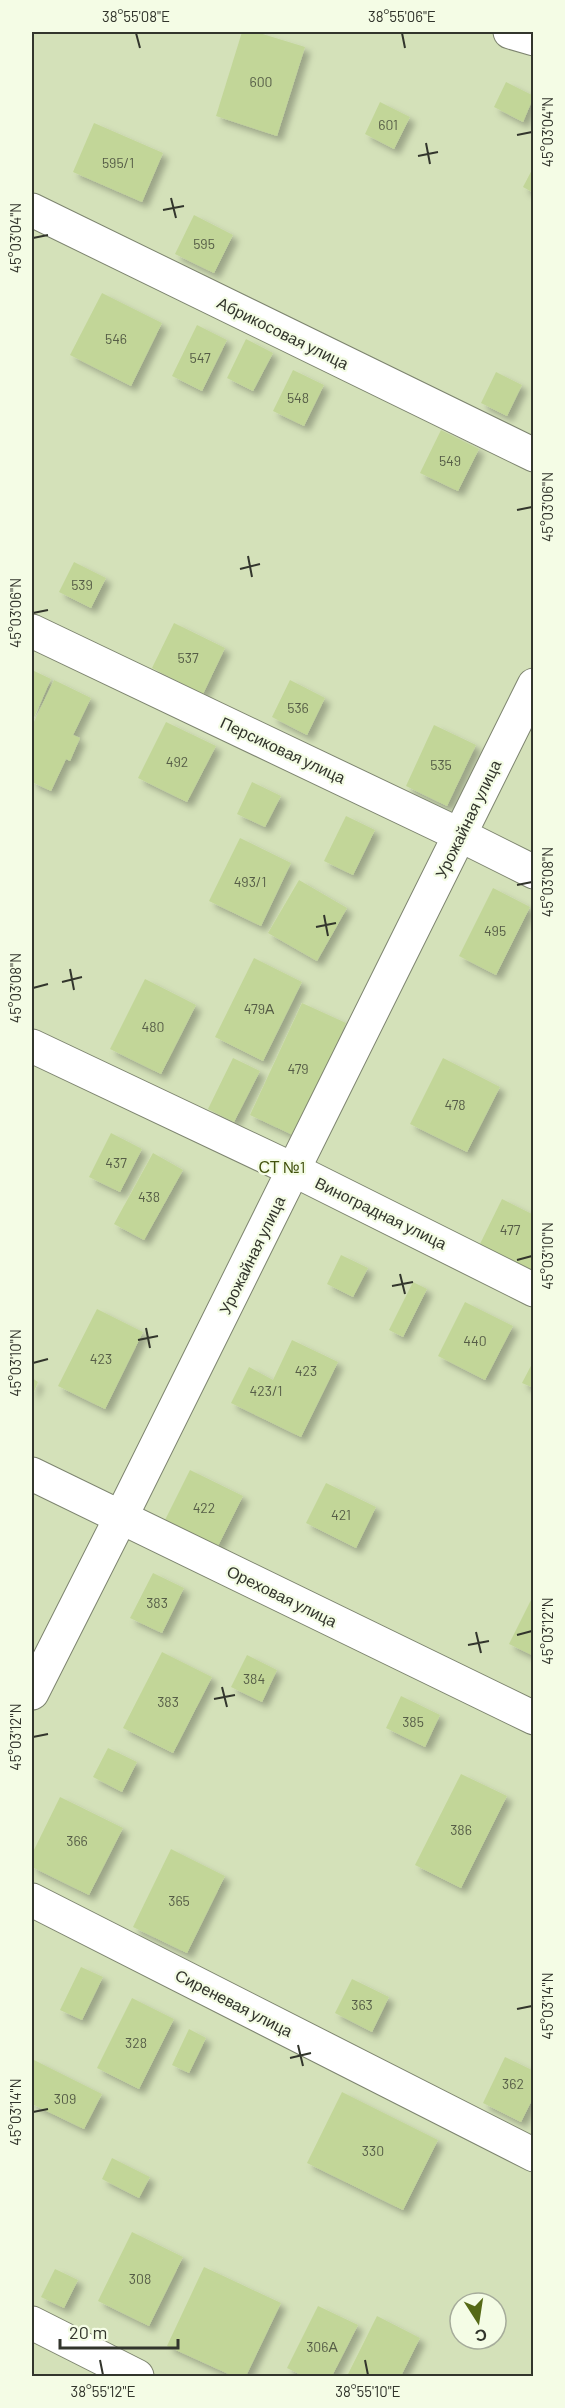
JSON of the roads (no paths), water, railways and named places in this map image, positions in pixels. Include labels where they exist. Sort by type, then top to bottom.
[{"type":"street","points":[[510,32],[534,39]]},
{"type":"street","name":"Абрикосовая улица","points":[[32,210],[534,455]]},
{"type":"street","name":"Персиковая улица","points":[[32,631],[460,834],[534,872]]},
{"type":"street","name":"Урожайная улица","points":[[32,1693],[534,686]]},
{"type":"street","name":"Виноградная улица","points":[[32,1046],[294,1170],[534,1290]]},
{"type":"street","name":"Ореховая улица","points":[[32,1474],[534,1718]]},
{"type":"street","name":"Сиреневая улица","points":[[32,1900],[534,2155]]},
{"type":"street","points":[[32,2323],[137,2376]]},
{"type":"park label","name":"СТ №1","points":[[282,1167]]}]
